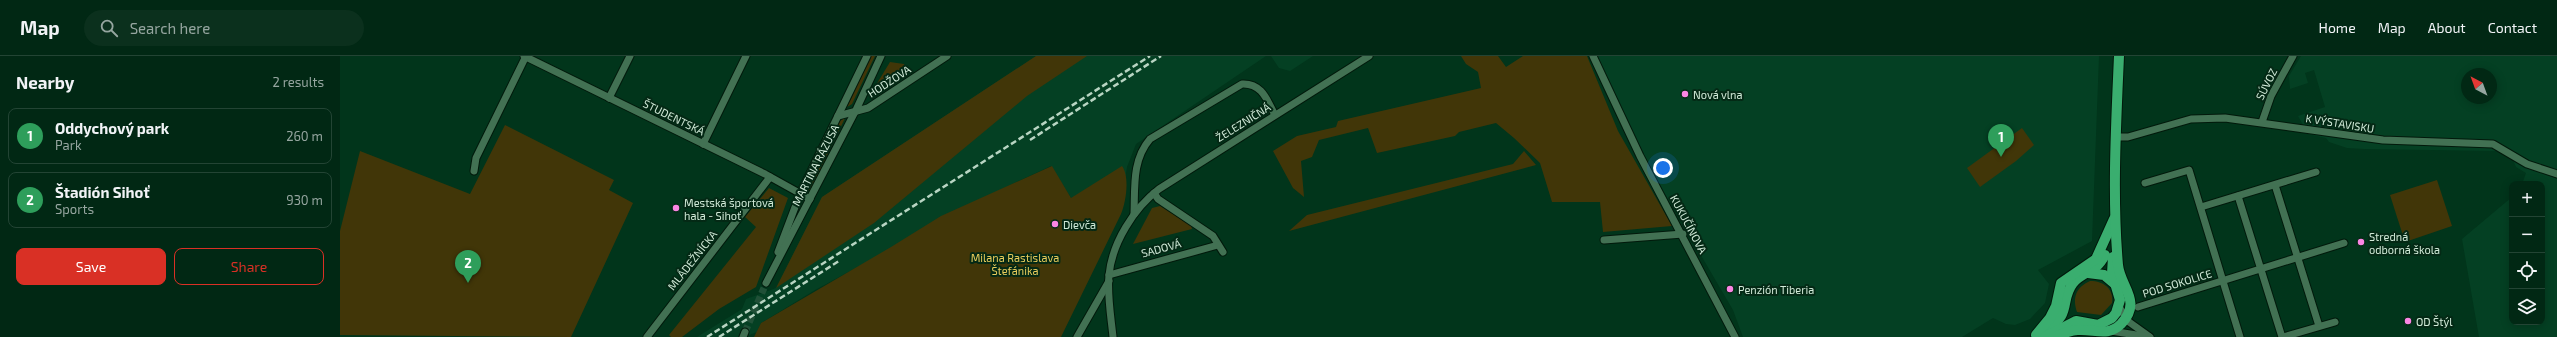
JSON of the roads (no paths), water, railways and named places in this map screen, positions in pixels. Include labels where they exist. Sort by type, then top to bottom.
[{"type":"main road","points":[[2038,336],[2076,321],[2098,324],[2106,323],[2112,318],[2119,307],[2120,300],[2112,264],[2115,215],[2119,56]]},
{"type":"main road","points":[[2038,336],[2059,320],[2066,308],[2072,285],[2096,268],[2105,255],[2108,244],[2113,235]]},
{"type":"main road","points":[[2038,336],[2056,306],[2061,283],[2069,276],[2096,259],[2113,235]]},
{"type":"main road","points":[[2055,337],[2074,330],[2110,331],[2131,312],[2129,290],[2118,266],[2113,235]]},
{"type":"main road","points":[[2069,276],[2089,273],[2104,275],[2116,285]]},
{"type":"main road","points":[[2066,308],[2076,321],[2088,331]]},
{"type":"street","name":"ŠTUDENTSKÁ","points":[[474,171],[476,158],[525,56],[770,177],[810,199]]},
{"type":"street","points":[[609,98],[630,56]]},
{"type":"street","points":[[704,144],[746,56]]},
{"type":"street","name":"MARTINA RÁZUSA","points":[[867,56],[800,194],[765,285],[856,110],[881,56]]},
{"type":"street","name":"HODŽOVA","points":[[838,116],[868,108],[947,56]]},
{"type":"street","name":"ŽELEZNIČNÁ","points":[[1134,214],[1154,193],[1369,56]]},
{"type":"street","name":"KUKUČÍNOVA","points":[[1593,56],[1616,100],[1640,156],[1683,234],[1735,337]]},
{"type":"street","name":"SÚVOZ","points":[[2262,122],[2271,96],[2293,56]]},
{"type":"street","points":[[1113,337],[1109,278],[1113,254],[1134,214],[1135,178],[1138,162],[1142,151],[1150,139],[1242,84],[1255,85],[1260,89],[1275,115]]},
{"type":"street","name":"K VÝSTAVISKU","points":[[2117,137],[2128,137],[2180,121],[2201,118],[2225,118],[2383,140],[2493,144],[2527,164],[2557,174]]},
{"type":"street","name":"POD SOKOLICE","points":[[2145,183],[2189,170],[2240,337]]},
{"type":"street","points":[[2201,207],[2316,172]]},
{"type":"street","name":"MLÁDEŽNÍCKA","points":[[647,337],[770,177]]},
{"type":"street","points":[[2275,184],[2319,326]]},
{"type":"street","points":[[1154,193],[1158,199],[1213,236],[1222,252]]},
{"type":"street","points":[[2238,196],[2260,269],[2283,337],[2336,322]]},
{"type":"street","points":[[1604,240],[1683,234]]},
{"type":"street","name":"POD SOKOLICE","points":[[2131,312],[2223,280],[2344,243]]},
{"type":"street","name":"SADOVÁ","points":[[1109,278],[1218,244]]},
{"type":"street","points":[[1077,337],[1109,278]]},
{"type":"street","points":[[2119,307],[2131,312],[2137,327],[2150,337]]},
{"type":"street","points":[[2110,331],[2150,337]]},
{"type":"tunnel","points":[[745,332],[764,288]]},
{"type":"railway","points":[[707,337],[1150,56]]},
{"type":"railway","points":[[1030,140],[1161,56]]},
{"type":"railway","points":[[719,337],[839,261]]},
{"type":"place","name":"Nová vlna","points":[[1685,94]]},
{"type":"place","name":"Oddychový park","points":[[2001,157]]},
{"type":"place","name":"Mestská športová hala - Sihoť","points":[[676,208]]},
{"type":"place","name":"Dievča","points":[[1055,224]]},
{"type":"place","name":"Stredná odborná škola","points":[[2361,242]]},
{"type":"place","name":"Štadión Sihoť","points":[[468,283]]},
{"type":"place","name":"Penzión Tiberia","points":[[1730,289]]},
{"type":"place","name":"OD Štýl","points":[[2408,321]]},
{"type":"park label","name":"Milana Rastislava Štefánika","points":[[1015,263]]}]
